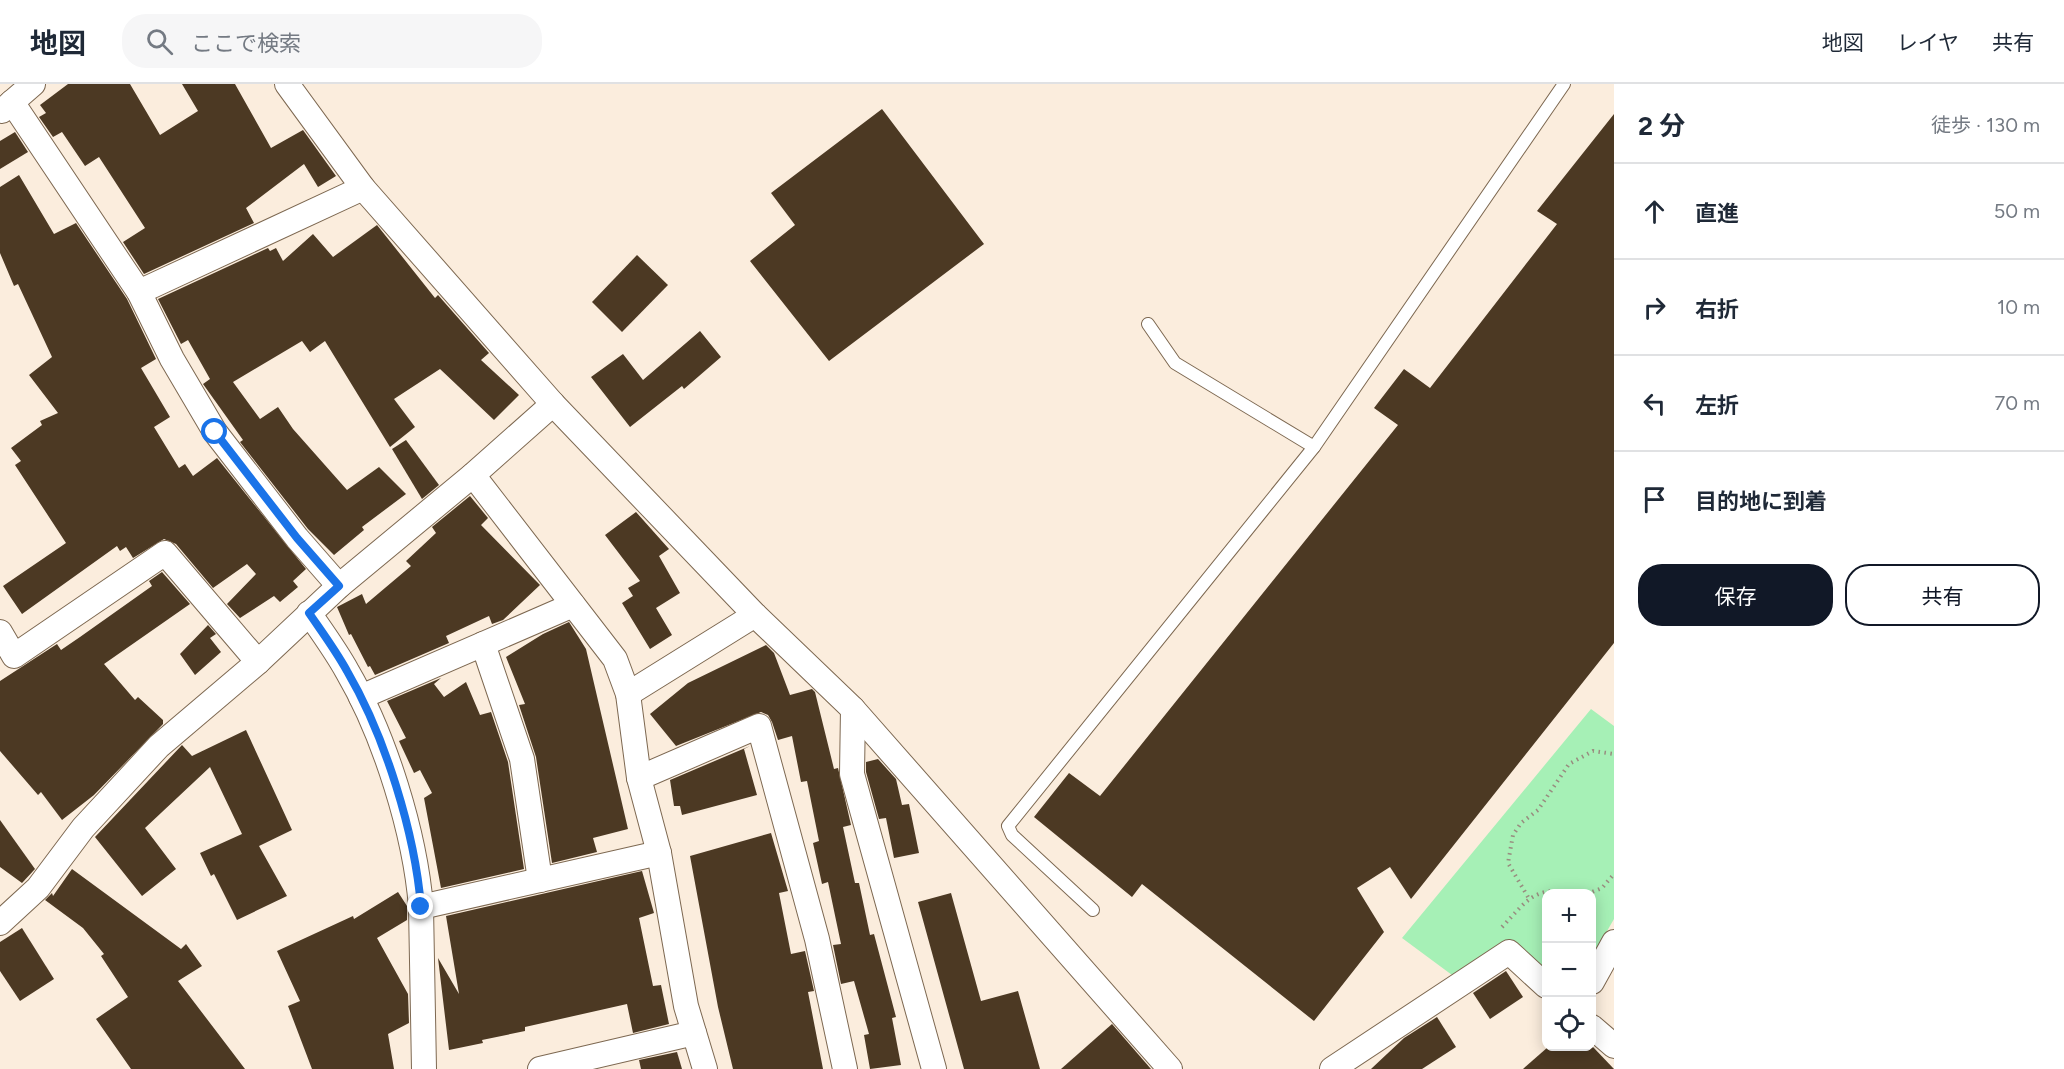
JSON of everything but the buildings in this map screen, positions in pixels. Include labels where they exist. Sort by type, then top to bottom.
[{"type":"street","points":[[33,84],[6,107],[139,292],[172,358],[215,432],[297,538],[339,586]]},
{"type":"street","points":[[287,84],[363,188],[553,404],[755,615],[853,709],[1170,1069]]},
{"type":"street","points":[[139,292],[363,188]]},
{"type":"street","points":[[0,923],[38,888],[83,828],[150,754],[258,662],[339,586],[473,475],[553,404]]},
{"type":"street","points":[[473,475],[615,659],[628,694],[639,778],[659,853],[686,1006],[705,1069]]},
{"type":"street","points":[[0,632],[14,656],[165,553],[258,662]]},
{"type":"street","points":[[361,697],[573,605]]},
{"type":"street","points":[[309,613],[347,670],[380,739],[407,830],[419,882],[421,907],[424,1069]]},
{"type":"street","points":[[628,694],[755,615]]},
{"type":"street","points":[[483,644],[522,759],[540,880]]},
{"type":"street","points":[[853,709],[852,774],[934,1069]]},
{"type":"street","points":[[639,778],[759,726],[817,939],[845,1069]]},
{"type":"street","points":[[421,907],[659,853]]},
{"type":"street","points":[[1596,975],[1614,942]]},
{"type":"street","points":[[1332,1069],[1509,952],[1542,982]]},
{"type":"street","points":[[1596,1030],[1614,1046]]},
{"type":"street","points":[[550,1068],[694,1033]]},
{"type":"lane","points":[[1094,910],[1012,835],[1008,826],[1314,447],[1564,84]]},
{"type":"lane","points":[[1148,324],[1176,363],[1314,447]]},
{"type":"path","points":[[1528,897],[1508,862],[1513,835],[1521,823],[1538,810],[1575,759],[1593,751],[1614,754]]},
{"type":"path","points":[[1596,890],[1602,888],[1614,874]]},
{"type":"path","points":[[1523,904],[1528,897],[1542,892]]},
{"type":"green space","points":[[1591,709],[1614,726],[1614,919],[1596,950],[1596,889],[1542,889],[1542,969],[1505,940],[1452,975],[1402,938]]},
{"type":"route","points":[[215,432],[297,538],[339,586],[309,613],[347,670],[380,739],[407,830],[419,882],[421,907]]}]
